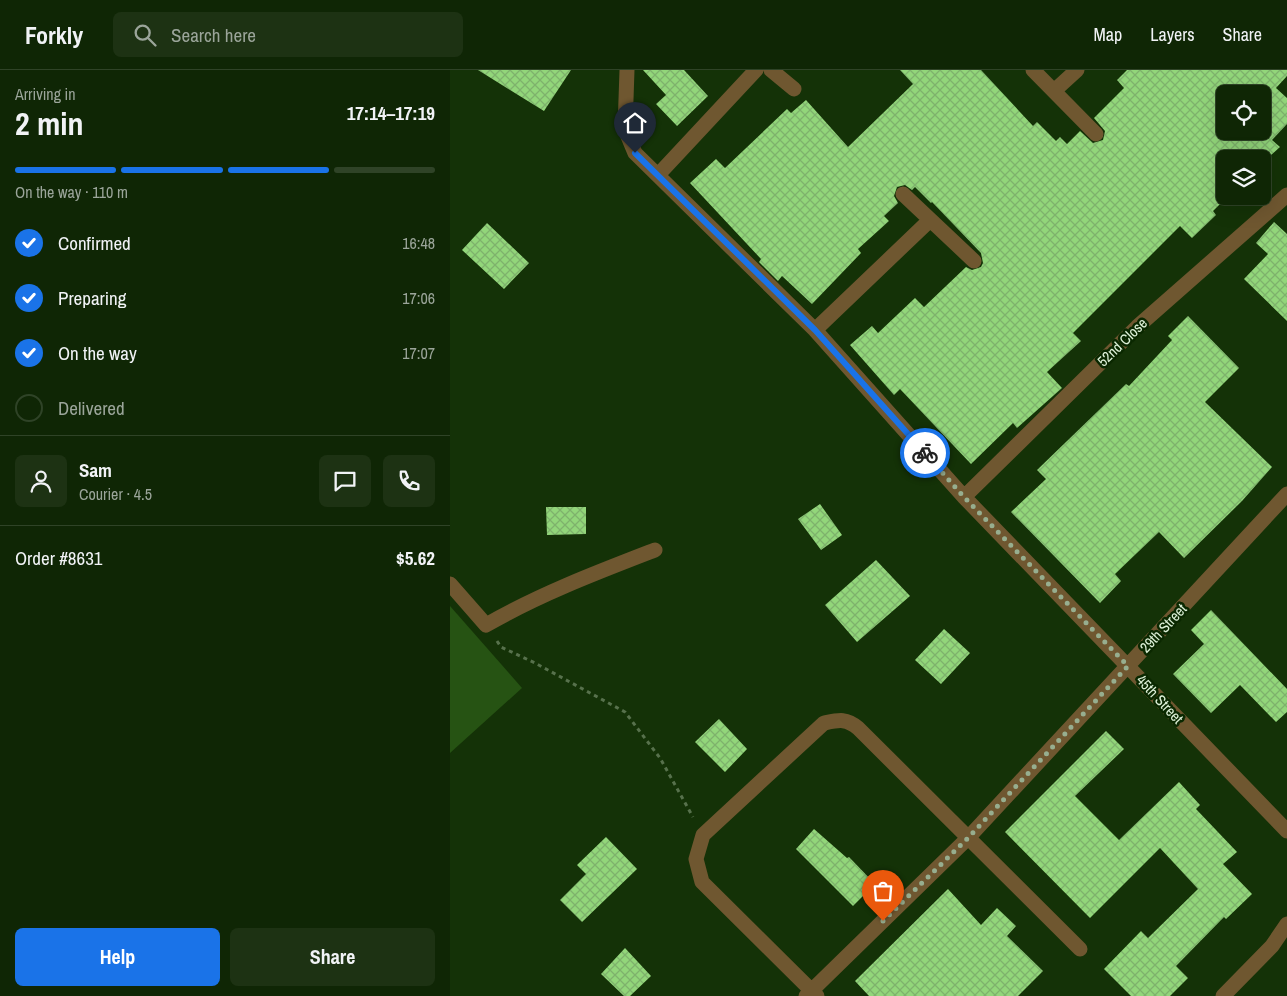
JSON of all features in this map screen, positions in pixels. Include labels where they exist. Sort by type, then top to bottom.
[{"type":"street","name":"45th Street","points":[[627,70],[625,129],[635,153],[815,330],[964,497],[1287,831]]},
{"type":"street","points":[[658,174],[756,70]]},
{"type":"street","points":[[771,70],[794,90]]},
{"type":"street","points":[[1033,70],[1096,134]]},
{"type":"street","points":[[1054,91],[1077,70]]},
{"type":"street","points":[[903,194],[974,261]]},
{"type":"street","name":"52nd Close","points":[[964,497],[1137,327],[1287,195]]},
{"type":"street","points":[[815,330],[930,220]]},
{"type":"street","name":"29th Street","points":[[812,994],[968,838],[1287,494]]},
{"type":"street","points":[[450,584],[486,625],[529,602],[655,550]]},
{"type":"street","points":[[812,994],[702,882],[696,859],[703,835],[824,723],[848,720],[858,728],[1080,949]]},
{"type":"street","points":[[1223,996],[1272,946],[1287,924]]},
{"type":"path","points":[[486,625],[501,647],[535,663],[625,712],[660,758],[703,835]]},
{"type":"green space","points":[[450,606],[522,688],[450,753]]},
{"type":"building","points":[[478,70],[571,70],[544,111]]},
{"type":"building","points":[[643,70],[684,70],[708,96],[677,126],[656,104],[666,95]]},
{"type":"building","points":[[900,70],[981,70],[1033,126],[1037,122],[1056,141],[1060,137],[1067,144],[1080,131],[1093,143],[1103,140],[1105,131],[1094,118],[1124,88],[1117,80],[1127,70],[1287,70],[1287,76],[1276,88],[1287,98],[1287,124],[1272,140],[1280,147],[1271,155],[1271,150],[1216,150],[1216,205],[1219,205],[1213,211],[1216,215],[1192,238],[1180,226],[1073,333],[1081,341],[1047,372],[1062,388],[1017,428],[1013,423],[971,464],[900,389],[894,395],[850,345],[872,326],[878,333],[915,298],[924,307],[966,267],[972,270],[981,267],[983,263],[981,253],[932,202],[915,187],[912,190],[905,185],[897,187],[894,196],[898,203],[884,216],[889,221],[858,249],[861,253],[812,304],[782,276],[778,281],[759,262],[761,259],[690,183],[716,159],[725,168],[787,109],[791,113],[806,100],[848,147],[913,84]]},
{"type":"building","points":[[1274,222],[1287,234],[1287,321],[1244,279],[1268,254],[1256,243]]},
{"type":"building","points":[[487,223],[529,263],[504,289],[462,250]]},
{"type":"building","points":[[1188,316],[1239,368],[1205,402],[1272,467],[1242,501],[1184,558],[1159,532],[1115,574],[1121,581],[1100,603],[1011,512],[1046,479],[1037,470],[1126,384],[1129,386],[1172,340],[1168,336]]},
{"type":"building","points":[[820,504],[842,535],[821,550],[798,519]]},
{"type":"building","points":[[546,507],[586,507],[586,534],[547,535]]},
{"type":"building","points":[[876,560],[910,596],[857,642],[825,605]]},
{"type":"building","points":[[1211,610],[1287,689],[1287,712],[1276,722],[1240,685],[1211,713],[1173,674],[1204,644],[1191,630]]},
{"type":"building","points":[[944,629],[970,653],[941,684],[915,660]]},
{"type":"building","points":[[719,719],[747,749],[725,772],[695,742]]},
{"type":"building","points":[[1106,731],[1124,749],[1075,796],[1119,840],[1179,782],[1200,805],[1196,809],[1237,852],[1223,864],[1252,894],[1226,919],[1224,917],[1176,966],[1188,978],[1170,996],[1131,996],[1104,969],[1141,931],[1148,938],[1198,889],[1160,848],[1090,918],[1005,832]]},
{"type":"building","points":[[814,829],[847,858],[849,857],[875,884],[853,906],[796,849]]},
{"type":"building","points":[[606,837],[637,869],[582,922],[560,900],[586,874],[577,865]]},
{"type":"building","points":[[948,889],[981,925],[997,908],[1016,926],[1007,936],[1043,971],[1018,996],[869,996],[855,981]]},
{"type":"building","points":[[625,948],[651,976],[630,996],[624,996],[601,974]]},
{"type":"way so far","points":[[883,921],[968,838],[1128,666],[964,497],[925,453]]},
{"type":"route","points":[[635,153],[815,330],[925,453]]}]
